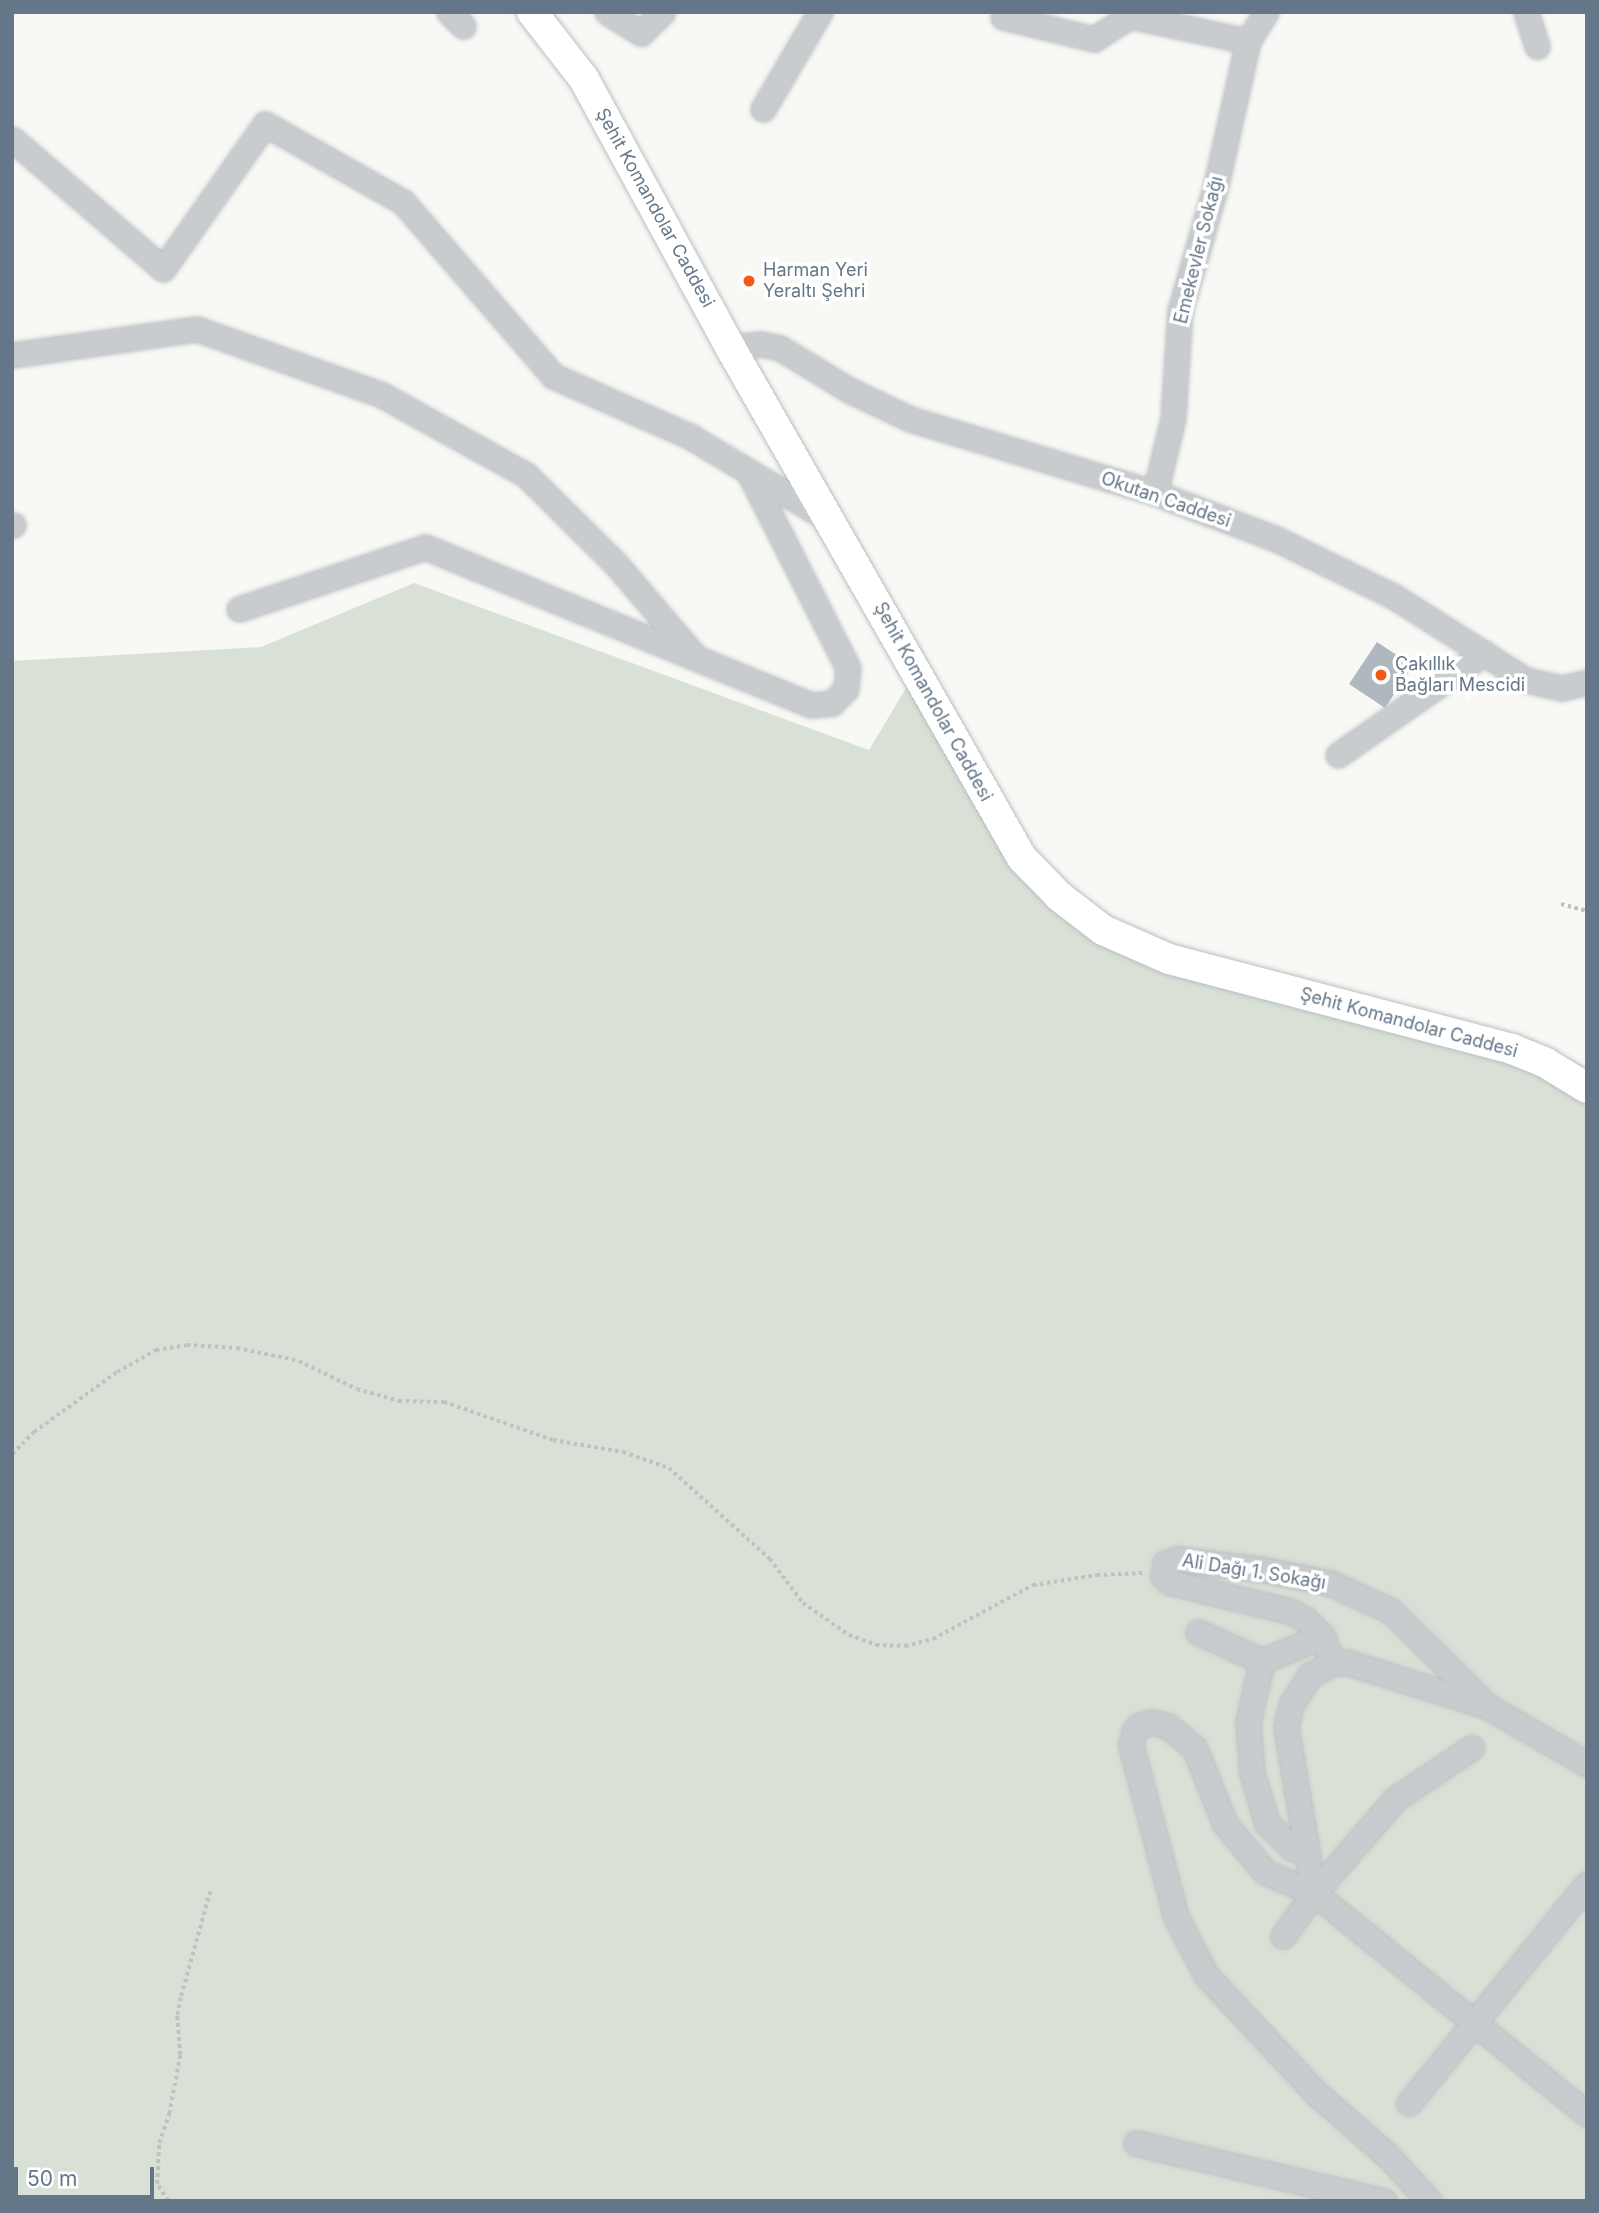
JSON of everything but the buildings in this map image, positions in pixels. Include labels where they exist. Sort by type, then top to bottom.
[{"type":"main road","name":"Şehit Komandolar Caddesi","points":[[532,12],[584,79],[730,347],[1022,858],[1060,897],[1103,930],[1169,960],[1512,1049],[1546,1063],[1587,1088]]},
{"type":"street","points":[[607,12],[641,33],[663,12]]},
{"type":"street","points":[[763,109],[820,12]]},
{"type":"street","name":"Emekevler Sokağı","points":[[1155,493],[1173,418],[1180,311],[1216,185],[1248,41],[1266,12]]},
{"type":"street","points":[[1526,12],[1537,46]]},
{"type":"street","points":[[1003,16],[1094,39],[1130,16],[1248,41]]},
{"type":"street","points":[[12,139],[163,269],[265,124],[403,202],[552,376],[691,437],[831,521]]},
{"type":"street","points":[[12,355],[197,329],[380,394],[526,475],[615,563],[696,658]]},
{"type":"street","name":"Okutan Caddesi","points":[[730,347],[760,344],[780,348],[849,390],[910,419],[1155,493],[1276,539],[1393,596],[1526,680],[1562,688],[1587,682]]},
{"type":"street","points":[[239,609],[425,547],[811,705],[832,704],[846,689],[849,679],[844,659],[748,471]]},
{"type":"street","points":[[1339,755],[1484,653]]},
{"type":"street","name":"Ali Dağı 1. Sokağı","points":[[1163,1572],[1165,1563],[1177,1559],[1265,1570],[1330,1583],[1391,1611],[1487,1706],[1587,1765]]},
{"type":"street","points":[[1163,1572],[1168,1582],[1289,1611],[1305,1619],[1322,1636],[1333,1663]]},
{"type":"street","points":[[1198,1632],[1262,1661],[1322,1636]]},
{"type":"street","points":[[1262,1661],[1248,1723],[1252,1773],[1267,1823],[1291,1847],[1308,1854]]},
{"type":"street","points":[[1314,1893],[1286,1727],[1292,1705],[1310,1675],[1333,1663],[1346,1662],[1487,1706]]},
{"type":"street","points":[[1429,2201],[1388,2156],[1316,2093],[1206,1975],[1176,1917],[1131,1745],[1134,1732],[1152,1722],[1183,1736],[1199,1758],[1225,1824],[1265,1872],[1314,1893],[1587,2114]]},
{"type":"street","points":[[1283,1936],[1314,1893],[1395,1798],[1471,1748]]},
{"type":"street","points":[[1409,2103],[1587,1884]]},
{"type":"street","points":[[1136,2143],[1384,2201]]},
{"type":"path","points":[[1561,904],[1587,911]]},
{"type":"path","points":[[12,1454],[34,1432],[96,1387],[156,1350],[187,1345],[237,1348],[299,1361],[357,1389],[399,1401],[444,1402],[553,1440],[623,1452],[669,1468],[708,1499],[770,1559],[803,1603],[849,1635],[876,1645],[905,1646],[933,1639],[1033,1586],[1097,1575],[1163,1572]]},
{"type":"path","points":[[168,2201],[157,2184],[159,2143],[169,2114],[180,2055],[177,2015],[211,1888]]},
{"type":"shaded area","points":[[414,583],[869,750],[912,678],[1013,852],[1104,927],[1587,1087],[1587,2201],[12,2201],[12,661],[261,647]]},
{"type":"place","name":"Harman Yeri Yeraltı Şehri","points":[[749,281]]},
{"type":"place","name":"Çakıllık Bağları Mescidi","points":[[1381,675]]}]
